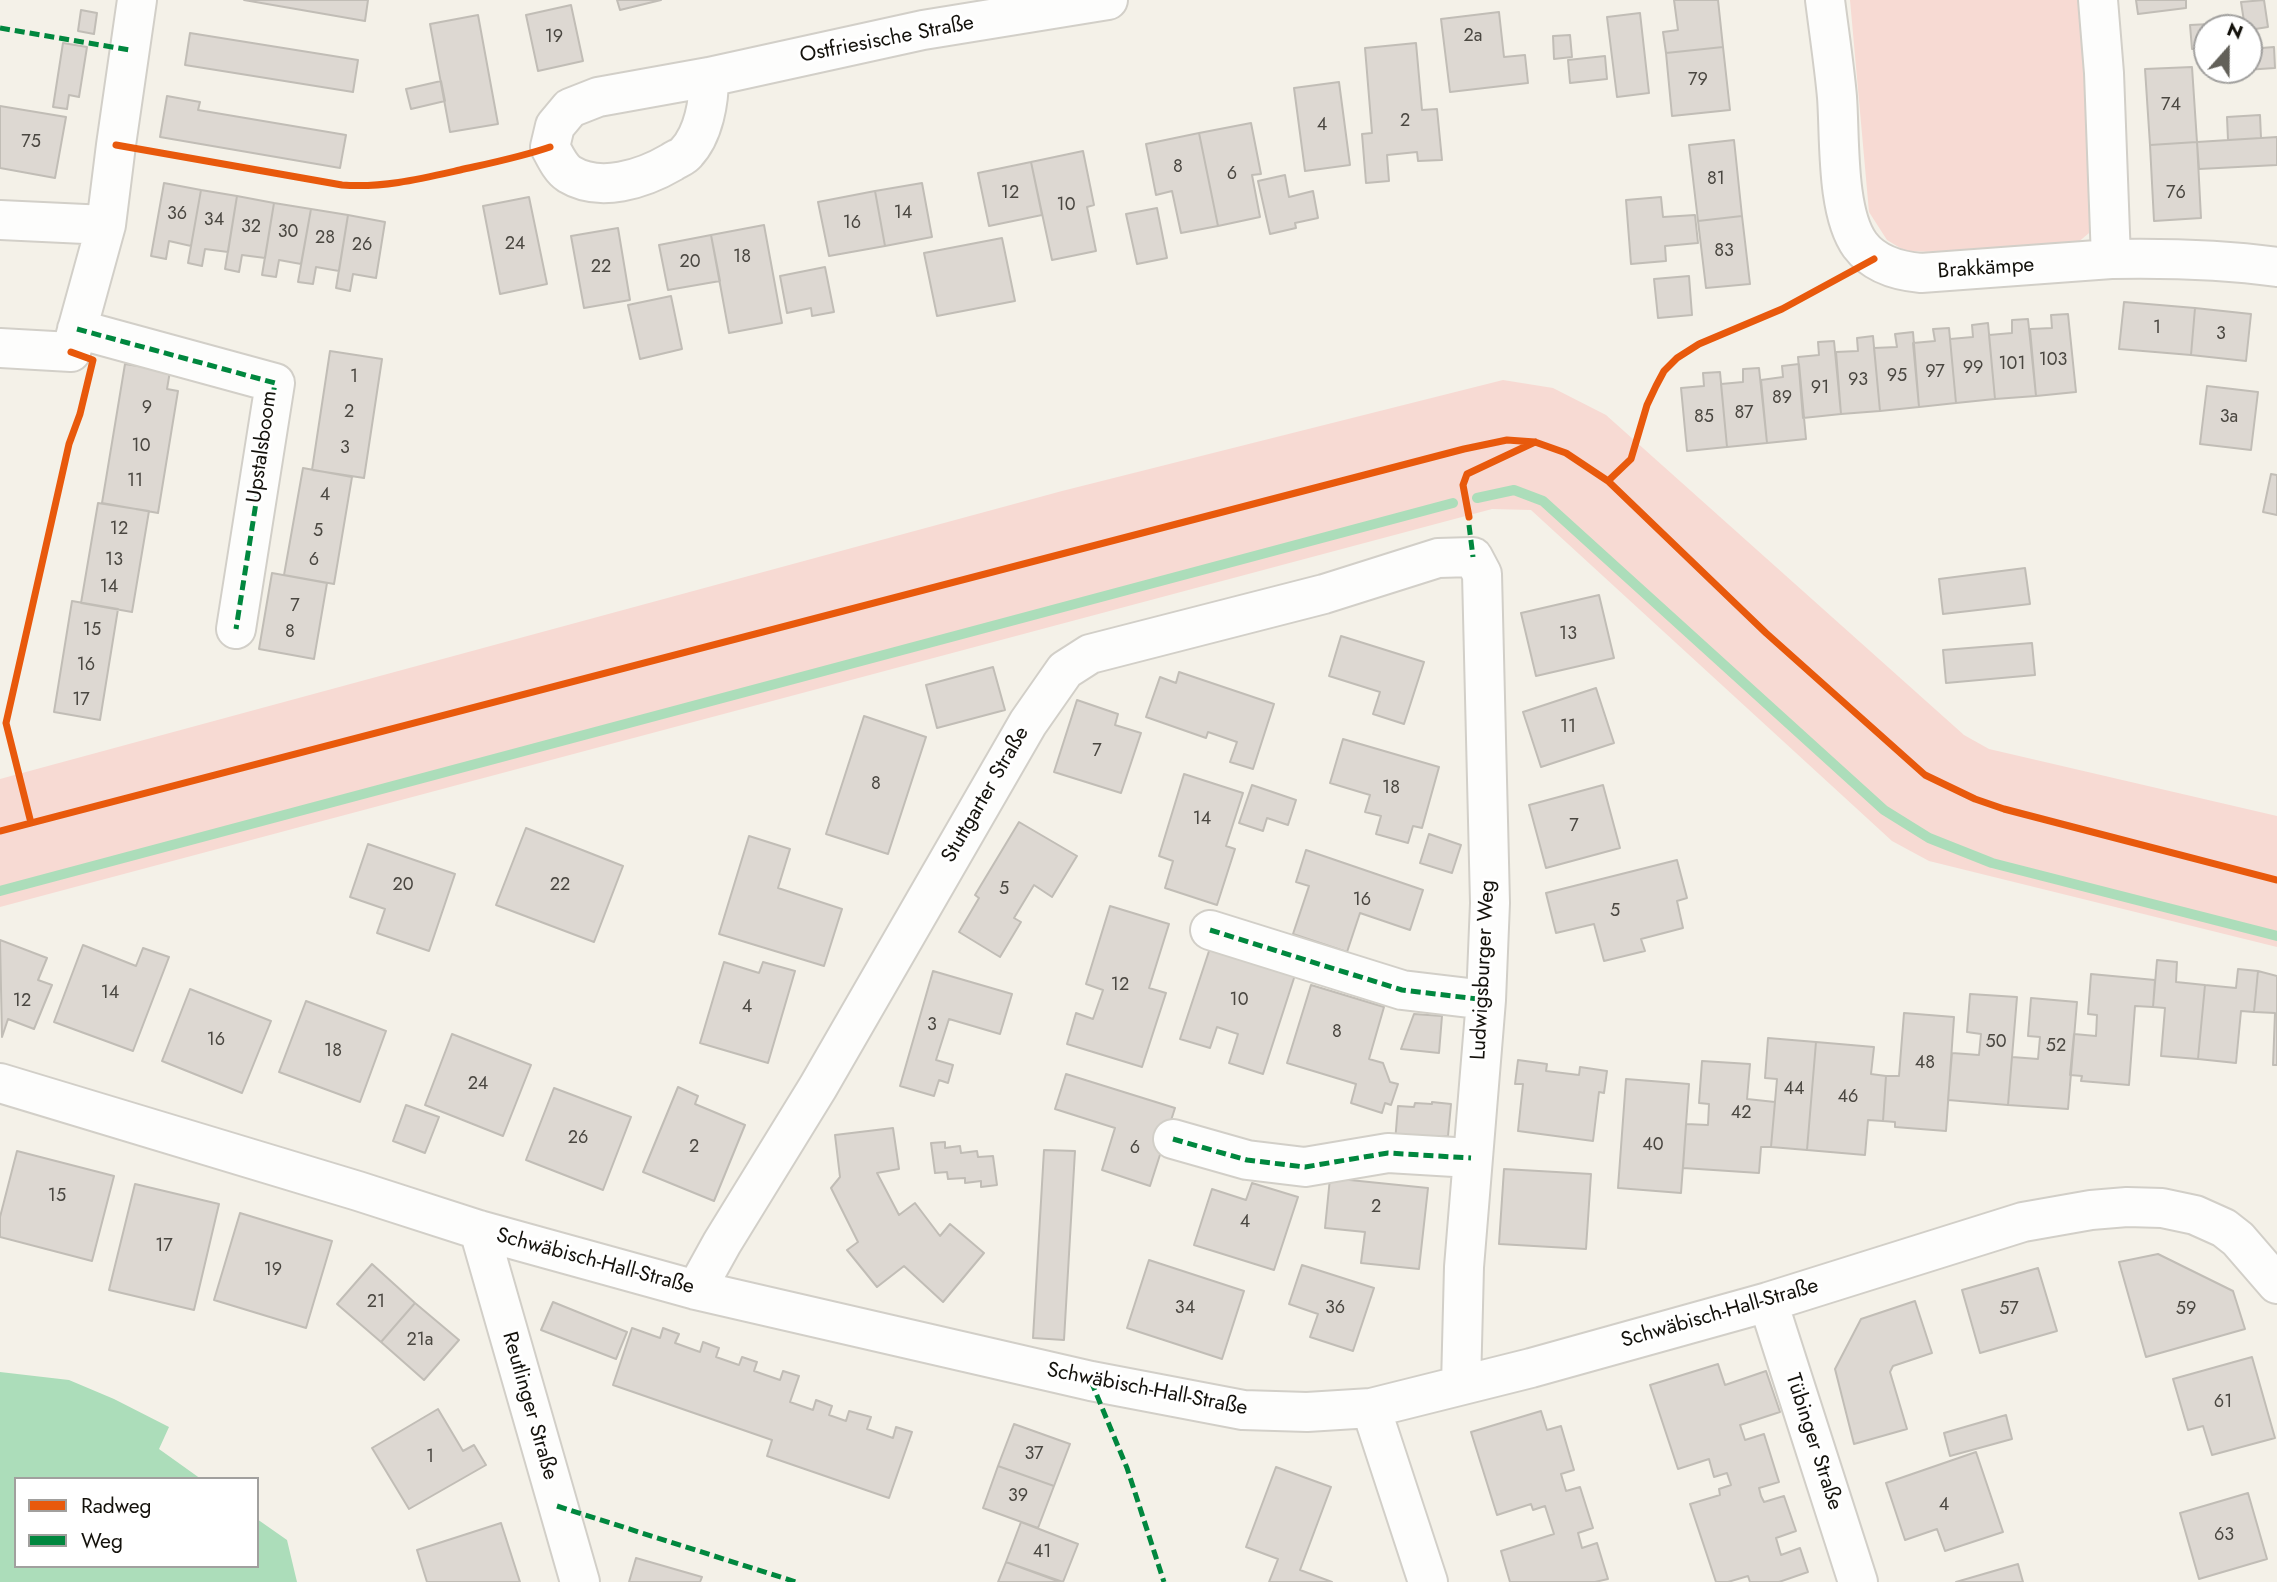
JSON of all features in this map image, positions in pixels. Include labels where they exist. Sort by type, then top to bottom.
[{"type":"street","points":[[0,348],[71,352],[106,225],[137,0]]},
{"type":"street","name":"Ostfriesische Straße","points":[[709,76],[923,30],[1108,0]]},
{"type":"street","name":"Brakkämpe","points":[[1825,0],[1837,94],[1843,197],[1850,225],[1860,245],[1874,259],[1899,271],[1922,273],[2171,257],[2277,267]]},
{"type":"street","points":[[2098,0],[2104,73],[2111,259]]},
{"type":"street","points":[[0,220],[106,225]]},
{"type":"street","name":"Upstalsboom","points":[[77,329],[275,383],[236,629]]},
{"type":"street","name":"Ludwigsburger Weg","points":[[1461,1385],[1464,1267],[1486,1000],[1490,903],[1482,575],[1473,557]]},
{"type":"street","name":"Stuttgarter Straße","points":[[696,1290],[818,1087],[1027,723],[1065,670],[1090,654],[1324,594],[1438,558],[1473,557]]},
{"type":"street","points":[[1210,930],[1402,990],[1486,1000]]},
{"type":"street","name":"Schwäbisch-Hall-Straße","points":[[0,1083],[479,1230],[696,1290],[1091,1381],[1243,1410],[1307,1412],[1371,1408],[1531,1368],[1768,1302],[2023,1222],[2054,1215],[2127,1207],[2162,1208],[2195,1214],[2224,1228],[2238,1239],[2277,1284]]},
{"type":"street","points":[[1173,1139],[1247,1160],[1305,1167],[1388,1153],[1471,1158]]},
{"type":"street","name":"Reutlinger Straße","points":[[479,1230],[580,1582]]},
{"type":"street","name":"Tübinger Straße","points":[[1768,1302],[1858,1582]]},
{"type":"street","points":[[1371,1408],[1428,1582]]},
{"type":"shaded area","points":[[1850,0],[2082,0],[2095,228],[2076,244],[1940,252],[1905,251],[1887,240],[1869,212]]},
{"type":"shaded area","points":[[1503,380],[1553,388],[1606,415],[1964,735],[1989,749],[2277,816],[2277,947],[1929,861],[1892,841],[1531,510],[1492,509],[0,907],[0,779],[1062,491]]},
{"type":"shaded area","points":[[0,1372],[69,1380],[169,1427],[159,1449],[198,1477],[14,1477],[14,1568],[259,1568],[259,1520],[287,1540],[297,1582],[0,1582]]},
{"type":"building","points":[[244,0],[368,0],[365,21]]},
{"type":"building","points":[[617,0],[661,0],[620,10]]},
{"type":"building","points":[[1674,0],[1718,0],[1723,47],[1666,53],[1663,32],[1678,30]]},
{"type":"building","points":[[2136,0],[2186,0],[2186,8],[2138,14]]},
{"type":"building","points":[[2264,0],[2268,27],[2263,28],[2263,14],[2243,14],[2241,2]]},
{"type":"building","points":[[571,5],[583,61],[538,71],[526,15]]},
{"type":"building","points":[[81,10],[97,13],[94,34],[78,31]]},
{"type":"building","points":[[1499,12],[1504,57],[1525,55],[1528,83],[1450,92],[1441,19]]},
{"type":"building","points":[[1640,13],[1649,93],[1617,97],[1607,17]]},
{"type":"building","points":[[478,15],[498,124],[450,132],[430,24]]},
{"type":"building","points":[[2190,25],[2193,25],[2193,49],[2192,49]]},
{"type":"building","points":[[190,33],[358,60],[353,92],[185,65]]},
{"type":"building","points":[[1570,35],[1572,57],[1554,59],[1553,36]]},
{"type":"building","points":[[63,43],[87,47],[79,97],[69,95],[67,109],[53,107]]},
{"type":"building","points":[[1416,43],[1422,110],[1437,109],[1442,160],[1418,161],[1417,152],[1387,155],[1389,181],[1366,183],[1362,134],[1372,133],[1365,48]]},
{"type":"building","points":[[1723,47],[1730,110],[1672,116],[1666,53]]},
{"type":"building","points":[[2274,47],[2275,68],[2263,69],[2263,48]]},
{"type":"building","points":[[1605,56],[1607,79],[1570,83],[1568,60]]},
{"type":"building","points":[[2192,67],[2197,142],[2150,145],[2145,69]]},
{"type":"building","points":[[441,81],[445,101],[411,109],[406,89]]},
{"type":"building","points":[[1339,82],[1350,165],[1305,171],[1294,88]]},
{"type":"building","points":[[167,96],[200,102],[198,110],[346,135],[340,168],[160,137]]},
{"type":"building","points":[[0,106],[66,117],[55,178],[0,168]]},
{"type":"building","points":[[2260,115],[2261,138],[2228,140],[2227,117]]},
{"type":"building","points":[[1251,123],[1261,174],[1252,175],[1260,217],[1218,226],[1199,133]]},
{"type":"building","points":[[1199,133],[1218,226],[1181,233],[1172,191],[1156,195],[1146,144]]},
{"type":"building","points":[[2277,137],[2277,165],[2199,169],[2197,142]]},
{"type":"building","points":[[1734,140],[1742,216],[1698,221],[1689,145]]},
{"type":"building","points":[[2197,142],[2201,218],[2154,221],[2150,145]]},
{"type":"building","points":[[1083,151],[1094,205],[1087,207],[1096,251],[1052,260],[1031,162]]},
{"type":"building","points":[[1031,162],[1042,215],[989,226],[978,173]]},
{"type":"building","points":[[1285,175],[1289,197],[1313,191],[1318,218],[1295,223],[1296,228],[1270,234],[1258,181]]},
{"type":"building","points":[[164,183],[201,190],[191,246],[169,241],[166,259],[151,256]]},
{"type":"building","points":[[922,183],[932,237],[885,246],[875,191]]},
{"type":"building","points":[[201,190],[237,196],[228,252],[205,249],[202,266],[188,263]]},
{"type":"building","points":[[875,191],[885,246],[829,256],[818,202]]},
{"type":"building","points":[[237,196],[274,203],[265,258],[242,255],[239,272],[225,269]]},
{"type":"building","points":[[529,197],[547,284],[500,294],[483,206]]},
{"type":"building","points":[[1661,197],[1663,217],[1695,215],[1698,243],[1665,246],[1666,261],[1631,264],[1626,200]]},
{"type":"building","points":[[274,203],[311,209],[301,264],[279,260],[276,277],[262,275]]},
{"type":"building","points":[[1157,208],[1167,258],[1137,264],[1126,214]]},
{"type":"building","points":[[311,209],[348,215],[339,271],[316,267],[313,284],[298,282]]},
{"type":"building","points":[[348,215],[385,222],[376,278],[353,274],[350,291],[336,288]]},
{"type":"building","points":[[1742,216],[1750,284],[1706,288],[1698,221]]},
{"type":"building","points":[[764,225],[782,323],[729,333],[711,235]]},
{"type":"building","points":[[618,228],[630,300],[584,308],[571,236]]},
{"type":"building","points":[[711,235],[720,281],[668,290],[659,245]]},
{"type":"building","points":[[1002,238],[1015,301],[937,316],[924,253]]},
{"type":"building","points":[[825,267],[834,312],[812,316],[811,308],[787,313],[780,276]]},
{"type":"building","points":[[1689,276],[1692,315],[1658,318],[1654,279]]},
{"type":"building","points":[[671,296],[682,349],[640,359],[628,305]]},
{"type":"building","points":[[2124,302],[2195,308],[2191,355],[2119,349]]},
{"type":"building","points":[[2195,308],[2251,314],[2246,361],[2191,355]]},
{"type":"building","points":[[2068,314],[2076,392],[2036,396],[2030,329],[2052,328],[2051,315]]},
{"type":"building","points":[[2028,319],[2036,396],[1995,399],[1989,335],[2012,333],[2012,320]]},
{"type":"building","points":[[1988,323],[1995,399],[1956,403],[1950,339],[1973,337],[1972,325]]},
{"type":"building","points":[[1949,328],[1956,403],[1919,407],[1913,343],[1935,341],[1933,329]]},
{"type":"building","points":[[1913,332],[1919,407],[1880,411],[1874,348],[1897,347],[1895,334]]},
{"type":"building","points":[[1873,336],[1880,411],[1841,414],[1836,352],[1858,351],[1857,338]]},
{"type":"building","points":[[1834,341],[1841,414],[1803,418],[1798,357],[1819,355],[1818,342]]},
{"type":"building","points":[[330,351],[382,359],[364,478],[312,470]]},
{"type":"building","points":[[125,364],[170,371],[167,389],[178,391],[158,513],[102,503]]},
{"type":"building","points":[[1799,364],[1806,439],[1767,443],[1761,380],[1783,377],[1782,366]]},
{"type":"building","points":[[1759,368],[1767,443],[1727,447],[1721,384],[1743,382],[1743,369]]},
{"type":"building","points":[[1720,372],[1727,447],[1687,451],[1681,388],[1704,386],[1703,373]]},
{"type":"building","points":[[2207,386],[2258,392],[2251,450],[2200,444]]},
{"type":"building","points":[[303,468],[352,477],[334,584],[284,575]]},
{"type":"building","points":[[2271,474],[2277,475],[2277,515],[2263,512]]},
{"type":"building","points":[[98,503],[149,511],[132,612],[81,603]]},
{"type":"building","points":[[2025,568],[2030,604],[1943,614],[1939,579]]},
{"type":"building","points":[[272,573],[327,583],[314,659],[259,649]]},
{"type":"building","points":[[1599,595],[1614,658],[1536,676],[1521,613]]},
{"type":"building","points":[[72,601],[118,609],[100,720],[54,712]]},
{"type":"building","points":[[1341,636],[1424,662],[1404,724],[1373,714],[1380,692],[1329,676]]},
{"type":"building","points":[[2032,643],[2035,675],[1946,683],[1943,650]]},
{"type":"building","points":[[993,667],[1005,710],[937,728],[926,685]]},
{"type":"building","points":[[1179,672],[1274,704],[1253,769],[1230,762],[1237,742],[1208,732],[1206,738],[1146,717],[1160,677],[1176,683]]},
{"type":"building","points":[[1596,688],[1614,743],[1541,767],[1523,712]]},
{"type":"building","points":[[1077,700],[1118,714],[1115,725],[1141,733],[1121,793],[1054,772]]},
{"type":"building","points":[[864,716],[926,737],[888,854],[826,834]]},
{"type":"building","points":[[1343,739],[1439,767],[1422,828],[1413,826],[1408,843],[1376,834],[1381,816],[1365,812],[1370,795],[1330,783]]},
{"type":"building","points":[[1184,774],[1243,793],[1226,846],[1235,849],[1217,905],[1165,888],[1173,861],[1159,856]]},
{"type":"building","points":[[1252,785],[1296,800],[1288,825],[1267,818],[1263,831],[1239,823]]},
{"type":"building","points":[[1603,785],[1620,848],[1546,868],[1529,805]]},
{"type":"building","points":[[1019,822],[1077,856],[1052,897],[1034,885],[1014,918],[1021,922],[1000,957],[959,932],[979,898],[975,895]]},
{"type":"building","points":[[526,828],[623,866],[594,942],[496,905]]},
{"type":"building","points":[[1429,834],[1461,845],[1452,873],[1420,863]]},
{"type":"building","points":[[749,836],[790,849],[778,888],[842,909],[824,966],[719,934]]},
{"type":"building","points":[[368,844],[455,874],[429,951],[377,933],[385,909],[350,897]]},
{"type":"building","points":[[1306,850],[1423,890],[1410,930],[1360,913],[1347,952],[1293,934],[1309,886],[1296,882]]},
{"type":"building","points":[[1677,860],[1687,898],[1677,901],[1683,928],[1641,939],[1645,951],[1604,961],[1594,924],[1556,933],[1546,893]]},
{"type":"building","points":[[1110,906],[1169,924],[1149,988],[1166,993],[1142,1067],[1067,1044],[1076,1013],[1093,1019],[1103,990],[1086,984]]},
{"type":"building","points":[[0,940],[47,958],[38,980],[52,985],[34,1029],[8,1019],[2,1037]]},
{"type":"building","points":[[83,945],[136,966],[143,948],[169,957],[133,1051],[54,1022]]},
{"type":"building","points":[[1210,948],[1295,975],[1263,1074],[1229,1063],[1238,1034],[1217,1027],[1210,1048],[1180,1039]]},
{"type":"building","points":[[2157,960],[2177,962],[2176,982],[2205,985],[2198,1059],[2161,1056],[2165,1008],[2153,1007]]},
{"type":"building","points":[[724,962],[759,973],[763,962],[795,971],[768,1063],[700,1043]]},
{"type":"building","points":[[2238,969],[2258,971],[2254,1012],[2241,1011],[2236,1063],[2198,1059],[2205,985],[2236,988]]},
{"type":"building","points":[[933,971],[1012,994],[1000,1034],[949,1019],[936,1060],[953,1065],[948,1083],[939,1080],[934,1096],[900,1086]]},
{"type":"building","points":[[2258,971],[2277,976],[2277,1065],[2273,1065],[2275,1013],[2254,1012]]},
{"type":"building","points":[[2091,974],[2155,980],[2153,1007],[2135,1006],[2129,1085],[2081,1081],[2082,1076],[2070,1075],[2074,1034],[2096,1036],[2097,1015],[2088,1014]]},
{"type":"building","points":[[1311,985],[1384,1007],[1369,1059],[1383,1063],[1390,1082],[1398,1084],[1391,1105],[1385,1103],[1382,1113],[1351,1103],[1356,1084],[1287,1063]]},
{"type":"building","points":[[190,989],[271,1021],[242,1093],[162,1061]]},
{"type":"building","points":[[1970,994],[2017,997],[2008,1105],[1948,1100],[1952,1053],[1979,1055],[1981,1034],[1967,1032]]},
{"type":"building","points":[[2031,998],[2077,1002],[2068,1109],[2008,1105],[2012,1057],[2038,1059],[2040,1037],[2028,1036]]},
{"type":"building","points":[[306,1001],[386,1031],[360,1102],[279,1072]]},
{"type":"building","points":[[1904,1013],[1954,1017],[1946,1131],[1895,1127],[1895,1122],[1883,1121],[1886,1076],[1899,1076]]},
{"type":"building","points":[[1414,1014],[1442,1016],[1439,1053],[1401,1049]]},
{"type":"building","points":[[452,1034],[531,1065],[503,1136],[425,1105]]},
{"type":"building","points":[[1768,1038],[1816,1042],[1807,1150],[1771,1147],[1777,1079],[1765,1078]]},
{"type":"building","points":[[1816,1042],[1874,1047],[1871,1074],[1886,1076],[1883,1121],[1868,1120],[1865,1155],[1807,1150]]},
{"type":"building","points":[[1518,1060],[1547,1064],[1546,1071],[1579,1075],[1580,1067],[1607,1071],[1604,1093],[1599,1092],[1593,1141],[1518,1131],[1523,1084],[1515,1084]]},
{"type":"building","points":[[1702,1061],[1750,1064],[1747,1099],[1775,1102],[1771,1147],[1761,1147],[1759,1173],[1683,1168],[1686,1124],[1708,1125],[1709,1104],[1699,1103]]},
{"type":"building","points":[[1066,1074],[1175,1108],[1150,1186],[1102,1170],[1115,1128],[1055,1109]]},
{"type":"building","points":[[1626,1079],[1689,1084],[1681,1193],[1618,1188]]},
{"type":"building","points":[[678,1087],[698,1096],[695,1104],[745,1125],[714,1201],[643,1172]]},
{"type":"building","points":[[554,1088],[631,1117],[603,1190],[526,1160]]},
{"type":"building","points":[[1415,1103],[1451,1104],[1448,1136],[1395,1142],[1398,1106],[1414,1107]]},
{"type":"building","points":[[406,1105],[439,1117],[425,1153],[393,1141]]},
{"type":"building","points":[[893,1128],[899,1169],[877,1173],[899,1215],[915,1203],[940,1236],[950,1224],[984,1253],[943,1302],[904,1266],[877,1287],[847,1250],[858,1242],[831,1188],[840,1177],[835,1135]]},
{"type":"building","points":[[945,1142],[945,1148],[960,1146],[961,1153],[977,1151],[978,1157],[993,1156],[997,1185],[981,1187],[981,1181],[965,1183],[965,1178],[948,1179],[947,1172],[935,1173],[931,1143]]},
{"type":"building","points":[[1044,1150],[1075,1151],[1064,1340],[1033,1338]]},
{"type":"building","points":[[17,1151],[114,1176],[92,1261],[0,1237],[0,1217]]},
{"type":"building","points":[[1504,1169],[1591,1174],[1586,1249],[1499,1244]]},
{"type":"building","points":[[1330,1178],[1428,1188],[1419,1269],[1361,1263],[1365,1232],[1325,1228]]},
{"type":"building","points":[[1252,1183],[1298,1197],[1274,1270],[1194,1245],[1212,1189],[1246,1200]]},
{"type":"building","points":[[135,1184],[219,1204],[194,1310],[109,1290]]},
{"type":"building","points":[[240,1213],[332,1241],[306,1328],[214,1300]]},
{"type":"building","points":[[2158,1254],[2233,1291],[2245,1329],[2146,1357],[2119,1262]]},
{"type":"building","points":[[1149,1260],[1244,1291],[1222,1359],[1127,1328]]},
{"type":"building","points":[[372,1264],[415,1303],[381,1342],[337,1304]]},
{"type":"building","points":[[1302,1265],[1374,1288],[1353,1351],[1310,1337],[1318,1314],[1289,1304]]},
{"type":"building","points":[[2038,1268],[2057,1331],[1980,1353],[1962,1290]]},
{"type":"building","points":[[1915,1301],[1932,1353],[1893,1366],[1890,1372],[1907,1429],[1854,1444],[1835,1369],[1861,1319]]},
{"type":"building","points":[[553,1302],[627,1332],[616,1359],[541,1330]]},
{"type":"building","points":[[415,1303],[459,1340],[424,1380],[381,1342]]},
{"type":"building","points":[[632,1328],[660,1338],[663,1328],[679,1334],[675,1343],[700,1352],[703,1342],[719,1348],[716,1357],[739,1365],[742,1357],[757,1362],[754,1371],[780,1380],[783,1371],[799,1376],[790,1402],[813,1410],[816,1400],[832,1406],[829,1415],[846,1421],[849,1411],[871,1417],[867,1429],[893,1438],[896,1427],[912,1432],[889,1498],[767,1456],[772,1440],[613,1385]]},
{"type":"building","points":[[2252,1357],[2275,1438],[2212,1455],[2203,1426],[2188,1430],[2173,1379]]},
{"type":"building","points":[[1718,1364],[1725,1385],[1766,1371],[1780,1412],[1740,1425],[1745,1440],[1764,1434],[1779,1482],[1759,1488],[1761,1496],[1764,1502],[1784,1496],[1796,1531],[1776,1538],[1781,1555],[1800,1548],[1808,1572],[1779,1582],[1750,1582],[1748,1576],[1728,1582],[1716,1582],[1690,1504],[1720,1495],[1719,1489],[1731,1485],[1727,1473],[1714,1477],[1709,1459],[1678,1469],[1650,1385]]},
{"type":"building","points":[[438,1409],[463,1451],[474,1445],[486,1465],[409,1509],[372,1448]]},
{"type":"building","points":[[1541,1411],[1547,1430],[1561,1426],[1574,1470],[1561,1474],[1566,1491],[1580,1487],[1593,1528],[1578,1533],[1582,1548],[1597,1543],[1608,1579],[1595,1582],[1510,1582],[1501,1551],[1554,1534],[1545,1506],[1533,1510],[1531,1504],[1497,1515],[1471,1432]]},
{"type":"building","points":[[2006,1415],[2012,1439],[1950,1456],[1944,1433]]},
{"type":"building","points":[[1014,1424],[1070,1444],[1054,1486],[998,1466]]},
{"type":"building","points":[[1976,1452],[2003,1532],[1945,1551],[1937,1529],[1905,1540],[1886,1483]]},
{"type":"building","points":[[998,1466],[1054,1486],[1038,1528],[983,1508]]},
{"type":"building","points":[[1276,1467],[1331,1487],[1300,1570],[1332,1582],[1269,1582],[1278,1559],[1246,1547]]},
{"type":"building","points":[[2248,1493],[2267,1559],[2199,1579],[2180,1513]]},
{"type":"building","points":[[1021,1522],[1078,1544],[1063,1582],[1006,1562]]},
{"type":"building","points":[[501,1523],[520,1582],[427,1582],[417,1550]]},
{"type":"building","points":[[636,1558],[702,1577],[700,1582],[629,1582]]},
{"type":"building","points":[[1006,1562],[1060,1582],[998,1582]]},
{"type":"building","points":[[2018,1564],[2023,1582],[1956,1582]]},
{"type":"waterway","points":[[1477,498],[1514,490],[1543,501],[1884,810],[1929,838],[1992,863],[2277,936]]},
{"type":"waterway","points":[[0,891],[1453,503]]},
{"type":"marked path","points":[[0,28],[130,50]]},
{"type":"marked path","points":[[77,329],[275,383],[236,629]]},
{"type":"marked path","points":[[1469,525],[1473,557]]},
{"type":"marked path","points":[[1210,930],[1402,990],[1486,1000]]},
{"type":"marked path","points":[[1173,1139],[1247,1160],[1305,1167],[1388,1153],[1471,1158]]},
{"type":"marked path","points":[[1091,1381],[1127,1468],[1164,1582]]},
{"type":"marked path","points":[[557,1506],[796,1582]]},
{"type":"cycle path","points":[[116,145],[357,186],[416,179],[506,160],[550,147]]},
{"type":"cycle path","points":[[1608,481],[1631,459],[1647,405],[1664,371],[1677,358],[1699,344],[1782,309],[1874,259]]},
{"type":"cycle path","points":[[31,823],[6,723],[69,444],[80,414],[93,360],[71,352]]},
{"type":"cycle path","points":[[0,831],[1507,440],[1535,442],[1566,453],[1608,481],[1766,633],[1925,775],[1975,799],[2004,809],[2277,880]]},
{"type":"cycle path","points":[[1469,517],[1463,485],[1467,474],[1535,442]]}]
